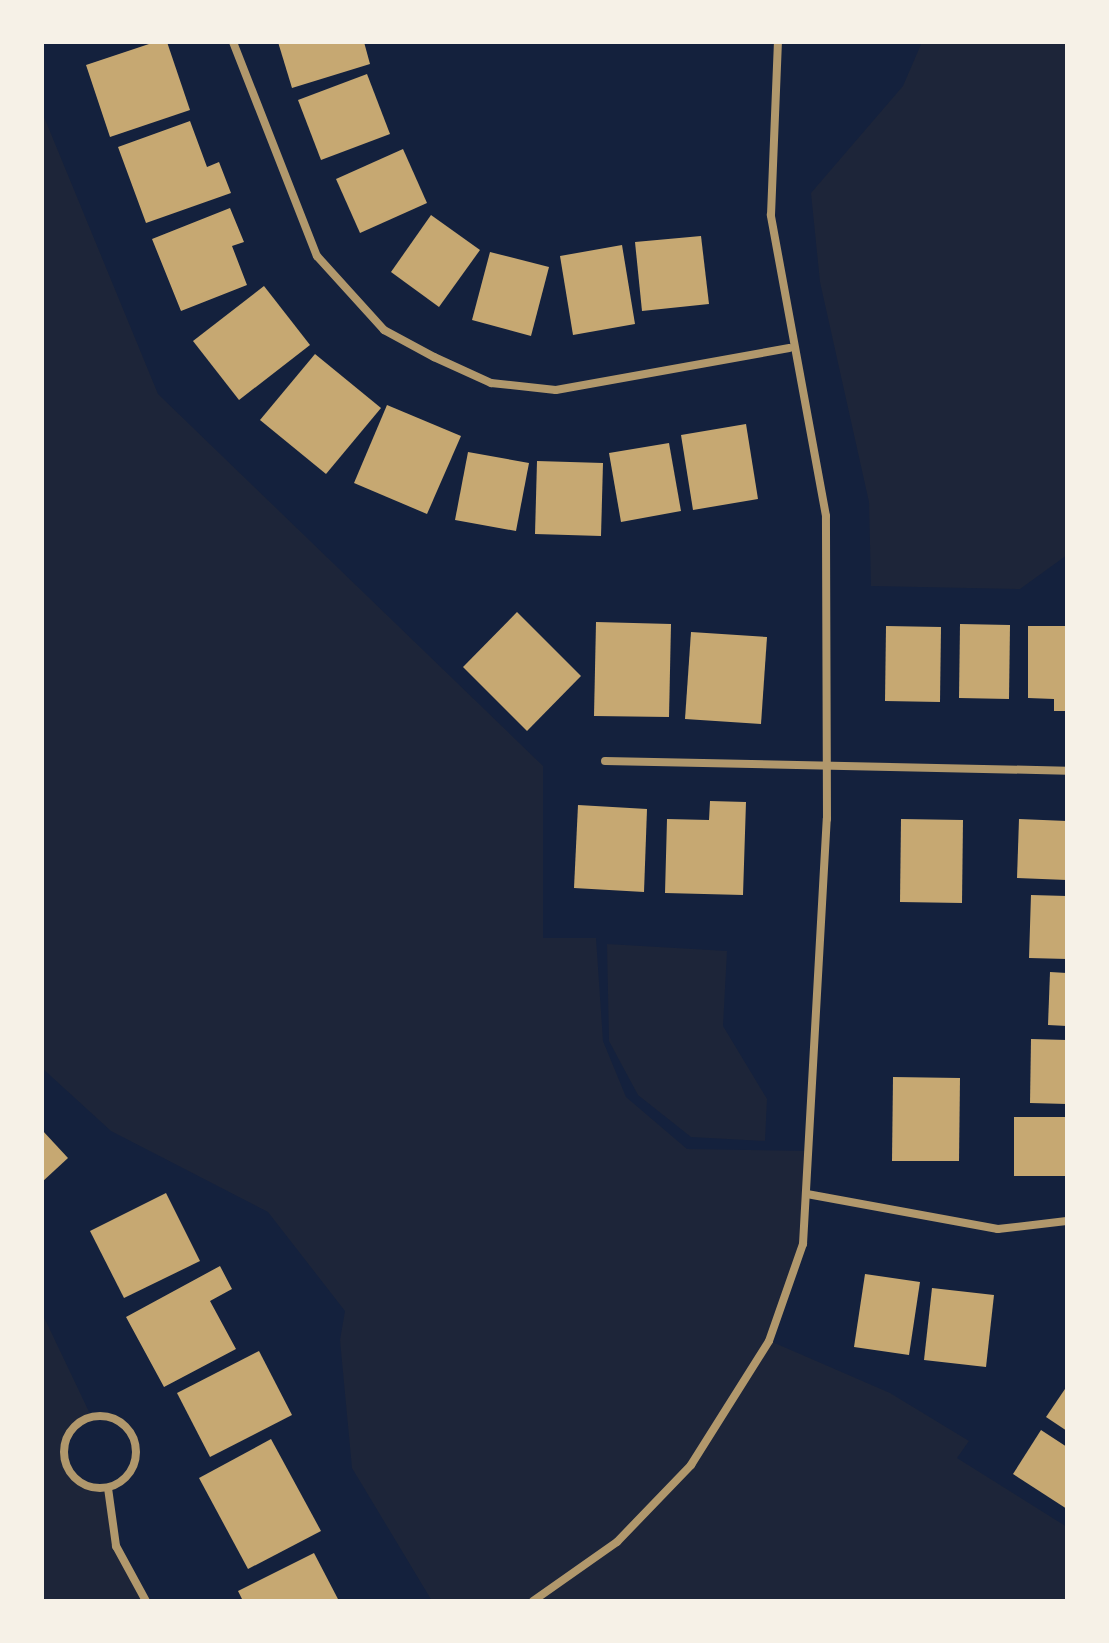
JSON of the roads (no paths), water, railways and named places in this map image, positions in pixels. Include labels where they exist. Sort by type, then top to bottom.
[{"type":"street","points":[[233,42],[317,256],[384,330],[491,383],[556,390],[789,348]]},
{"type":"street","points":[[533,1601],[617,1542],[691,1465],[731,1409],[786,1302],[807,1194],[827,763],[826,516],[789,348],[771,215],[778,42]]},
{"type":"street","points":[[605,761],[827,763],[1067,771]]},
{"type":"street","points":[[807,1194],[998,1229],[1067,1221]]},
{"type":"street","points":[[91,1416],[124,1424],[135,1444],[133,1466],[108,1488],[83,1485],[63,1454],[70,1430],[91,1416]]},
{"type":"street","points":[[108,1488],[116,1546],[146,1601]]}]
